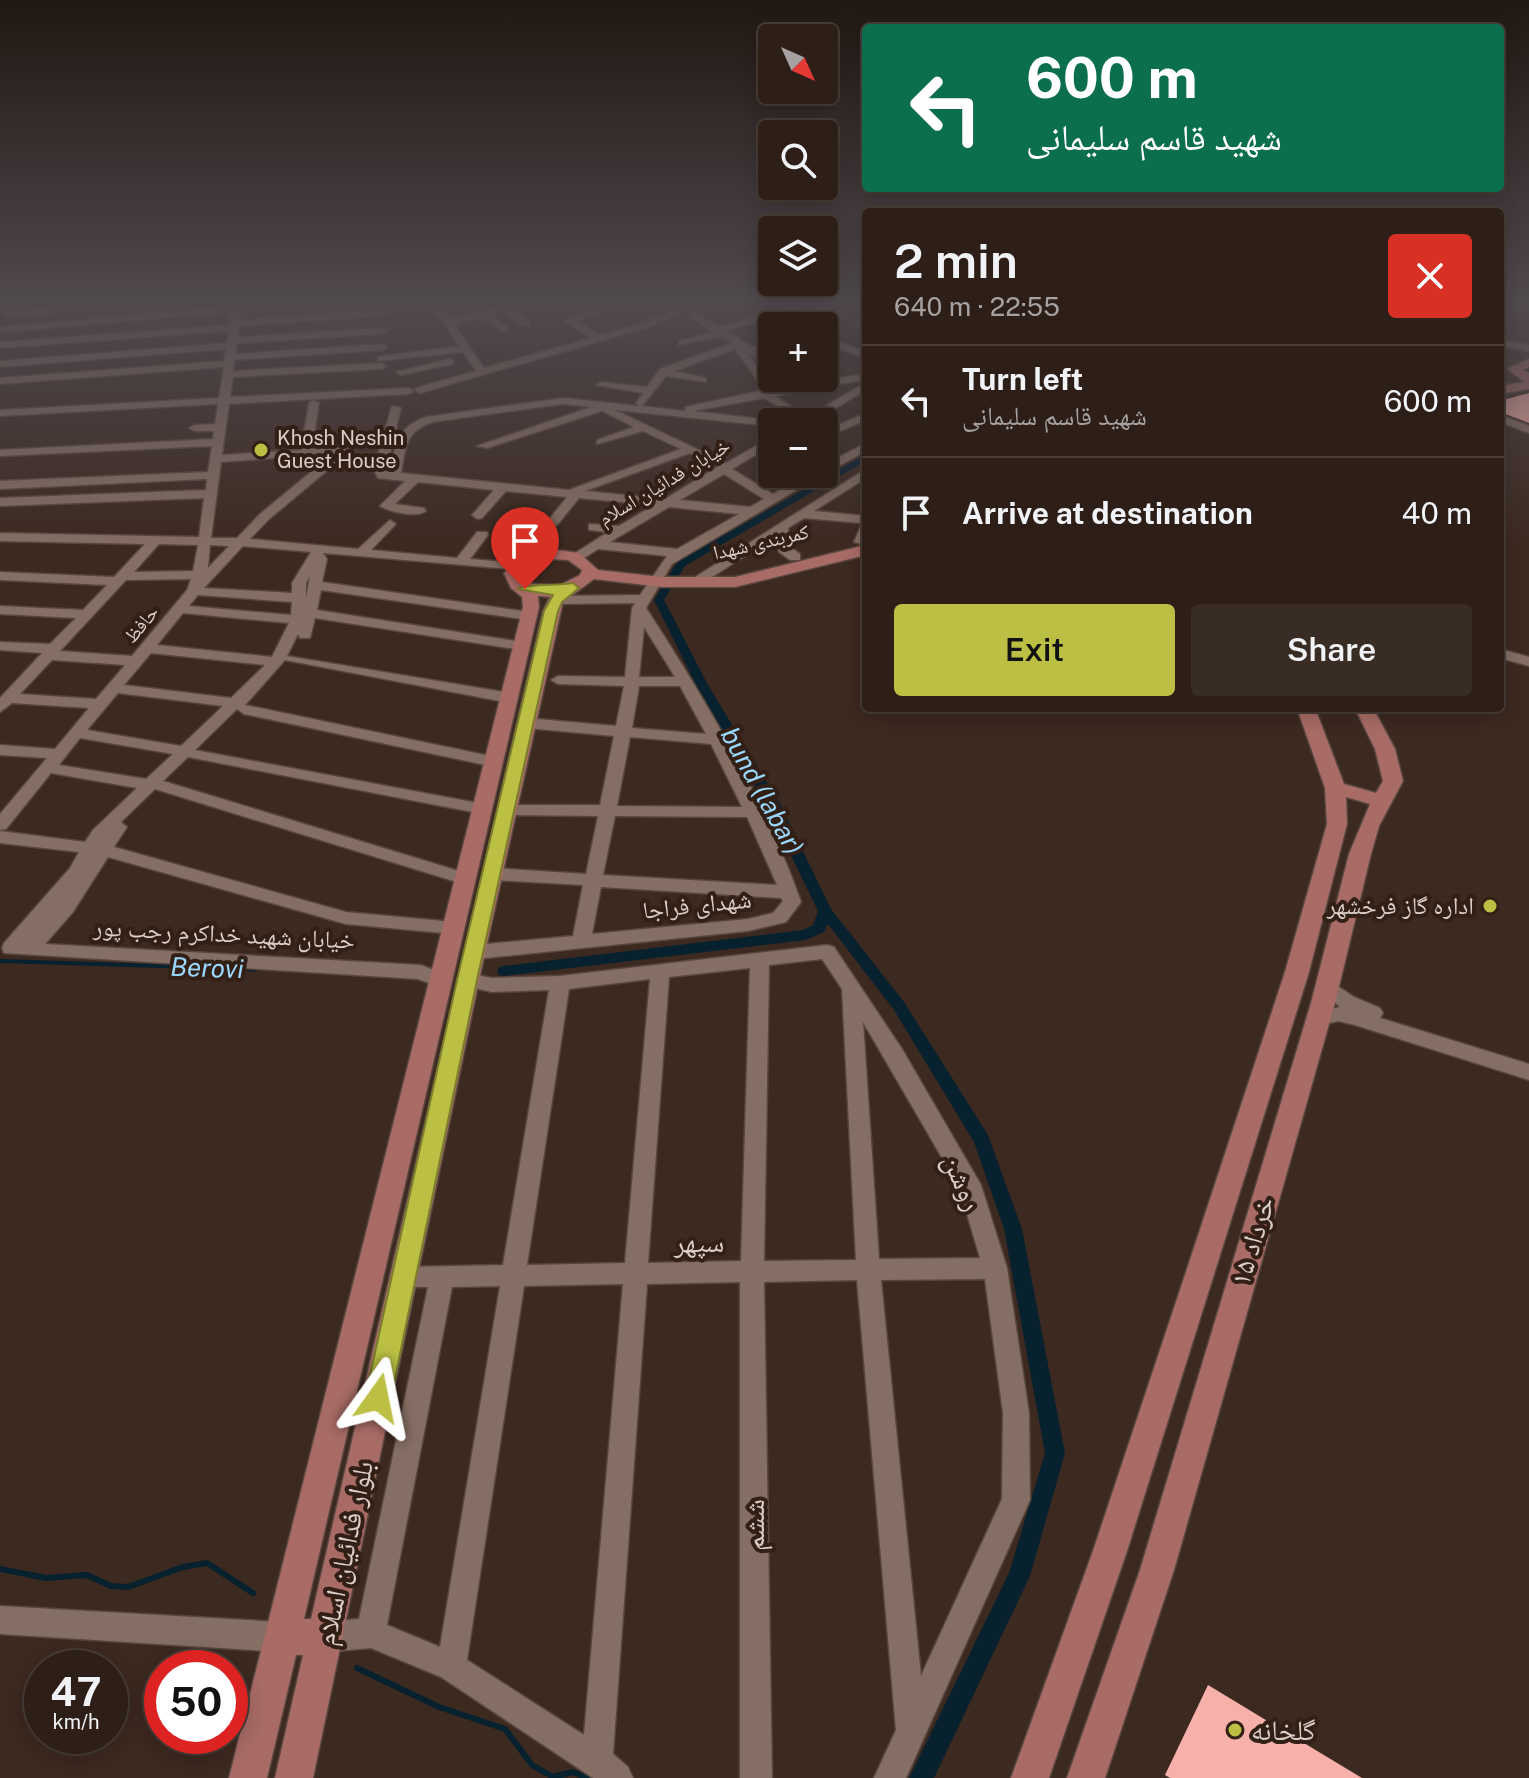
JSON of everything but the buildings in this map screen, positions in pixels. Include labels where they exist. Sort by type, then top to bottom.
[{"type":"main road","points":[[1504,389],[1525,383]]},
{"type":"main road","name":"کمربندی شهدا","points":[[691,581],[795,557],[862,537]]},
{"type":"main road","name":"کمربندی شهدا","points":[[691,581],[735,582],[862,537]]},
{"type":"main road","points":[[573,587],[587,564],[576,557],[538,556],[520,578],[548,592],[573,587],[691,581]]},
{"type":"main road","name":"بلوار فدائیان اسلام","points":[[495,809],[495,762],[529,616],[530,595],[520,578]]},
{"type":"main road","name":"بلوار فدائیان اسلام","points":[[248,1778],[282,1637],[455,981],[476,952],[479,876],[495,809],[573,587]]},
{"type":"main road","name":"۱۵ خرداد","points":[[1030,1778],[1110,1551],[1297,972],[1337,824],[1336,799],[1307,712]]},
{"type":"main road","name":"۱۵ خرداد","points":[[1086,1778],[1157,1570],[1318,1019],[1360,854],[1376,811],[1393,781],[1391,767],[1366,712]]},
{"type":"main road","points":[[1336,799],[1352,810],[1376,811]]},
{"type":"main road","name":"بلوار فدائیان اسلام","points":[[294,1778],[404,1277],[455,981],[454,928],[479,876]]},
{"type":"main road","points":[[1222,1205],[1260,1216]]},
{"type":"main road","points":[[282,1637],[325,1637]]},
{"type":"street","name":"حافظ","points":[[3,817],[48,768],[194,591],[199,575],[226,383]]},
{"type":"street","points":[[383,383],[383,388]]},
{"type":"street","points":[[0,415],[222,405],[394,404],[415,390],[445,383]]},
{"type":"street","points":[[400,477],[393,472],[407,431],[449,411],[443,393],[471,383]]},
{"type":"street","points":[[597,383],[607,410],[692,449],[772,499]]},
{"type":"street","points":[[603,383],[650,391]]},
{"type":"street","points":[[641,403],[656,383]]},
{"type":"street","points":[[819,408],[862,385]]},
{"type":"street","points":[[222,405],[431,390],[458,407],[540,397],[758,417]]},
{"type":"street","points":[[601,442],[646,429],[686,411],[774,392]]},
{"type":"street","points":[[768,393],[784,408]]},
{"type":"street","points":[[394,404],[408,418],[430,419],[552,401],[641,403],[758,421]]},
{"type":"street","points":[[483,446],[602,402]]},
{"type":"street","points":[[306,453],[314,403]]},
{"type":"street","points":[[394,404],[382,475],[751,511]]},
{"type":"street","points":[[488,411],[544,441]]},
{"type":"street","points":[[838,429],[862,418]]},
{"type":"street","points":[[1504,420],[1529,430]]},
{"type":"street","points":[[195,428],[218,434]]},
{"type":"street","points":[[0,453],[218,434]]},
{"type":"street","points":[[838,440],[862,448]]},
{"type":"street","name":"خیابان فدائیان اسلام","points":[[576,557],[668,503],[722,466],[758,447]]},
{"type":"street","points":[[553,522],[572,494],[692,449]]},
{"type":"street","points":[[214,459],[352,450],[385,453]]},
{"type":"street","points":[[194,591],[239,542],[332,460],[352,450]]},
{"type":"street","points":[[838,463],[862,451]]},
{"type":"street","points":[[332,460],[385,453]]},
{"type":"street","points":[[0,485],[211,475]]},
{"type":"street","points":[[691,581],[862,476]]},
{"type":"street","points":[[414,479],[386,506],[420,511]]},
{"type":"street","points":[[478,515],[503,487]]},
{"type":"street","points":[[581,942],[623,731],[641,603],[659,581],[667,562],[792,488]]},
{"type":"street","points":[[0,502],[209,494]]},
{"type":"street","points":[[802,514],[862,535]]},
{"type":"street","points":[[361,553],[390,524]]},
{"type":"street","points":[[593,527],[622,530]]},
{"type":"street","points":[[781,527],[784,549],[795,557]]},
{"type":"street","points":[[461,562],[482,535]]},
{"type":"street","points":[[0,537],[239,542],[461,562],[520,578]]},
{"type":"street","points":[[3,703],[156,540]]},
{"type":"street","points":[[596,545],[679,553]]},
{"type":"street","points":[[304,616],[322,549]]},
{"type":"street","points":[[13,948],[67,908],[96,849],[155,786],[241,706],[283,672],[284,661],[310,624],[304,616],[299,598],[302,577],[322,549]]},
{"type":"street","points":[[0,576],[120,578],[199,575]]},
{"type":"street","points":[[313,585],[529,616]]},
{"type":"street","points":[[573,587],[641,603]]},
{"type":"street","points":[[194,591],[299,598]]},
{"type":"street","name":"شهدای فراجا","points":[[476,952],[748,925],[779,918],[792,902],[779,863],[717,740],[641,603]]},
{"type":"street","points":[[180,609],[304,616],[522,646]]},
{"type":"street","points":[[0,610],[87,614]]},
{"type":"street","points":[[0,646],[136,661]]},
{"type":"street","points":[[148,648],[284,661],[510,698]]},
{"type":"street","points":[[1504,654],[1529,662]]},
{"type":"street","points":[[558,680],[686,682]]},
{"type":"street","points":[[114,688],[241,706],[495,762]]},
{"type":"street","points":[[3,703],[100,704]]},
{"type":"street","points":[[526,723],[717,740]]},
{"type":"street","points":[[77,733],[495,809],[753,812]]},
{"type":"street","points":[[0,750],[59,754]]},
{"type":"street","points":[[48,768],[155,786],[479,876],[789,892]]},
{"type":"street","points":[[0,837],[96,849],[346,918],[454,928]]},
{"type":"street","name":"خیابان شهید خداکرم رجب پور","points":[[13,948],[421,972],[455,981]]},
{"type":"street","name":"روشن","points":[[455,981],[492,985],[560,983],[827,952],[895,1055],[970,1185],[995,1268],[1016,1413],[1016,1500],[890,1778]]},
{"type":"street","name":"ششم","points":[[756,1778],[752,1272],[760,960]]},
{"type":"street","points":[[607,1770],[636,1273],[660,971]]},
{"type":"street","points":[[451,1667],[511,1275],[560,983]]},
{"type":"street","points":[[1327,986],[1362,1009],[1529,1061]]},
{"type":"street","points":[[850,987],[868,1270],[911,1732]]},
{"type":"street","points":[[1318,1019],[1338,1014],[1356,1018],[1529,1072]]},
{"type":"street","name":"سپهر","points":[[404,1277],[995,1268]]},
{"type":"street","points":[[371,1633],[442,1276]]},
{"type":"street","points":[[0,1620],[282,1637]]},
{"type":"street","points":[[325,1637],[371,1633],[451,1667],[607,1770]]},
{"type":"waterway","name":"bund (labar)","points":[[825,911],[773,804],[702,685],[659,600],[681,564],[862,459]]},
{"type":"waterway","name":"bund (labar)","points":[[504,971],[806,935],[819,928],[825,911]]},
{"type":"waterway","points":[[825,911],[899,1006],[982,1140],[1013,1229],[1055,1453],[1019,1576],[921,1778]]},
{"type":"waterway","name":"Berovi","points":[[0,961],[256,969],[251,969]]},
{"type":"waterway","name":"Berovi","points":[[0,1569],[46,1578],[87,1575],[111,1586],[128,1587],[183,1567],[207,1563],[253,1593]]},
{"type":"waterway","points":[[357,1668],[439,1707],[505,1729],[532,1765],[553,1777],[573,1772],[588,1778]]},
{"type":"place","name":"Khosh Neshin Guest House","points":[[261,450]]},
{"type":"place","name":"اداره گاز فرخشهر","points":[[1490,906]]},
{"type":"place","name":"گلخانه","points":[[1235,1730]]},
{"type":"route","points":[[378,1398],[467,980],[476,952],[551,611],[556,600],[573,588],[548,592],[525,589]]}]
